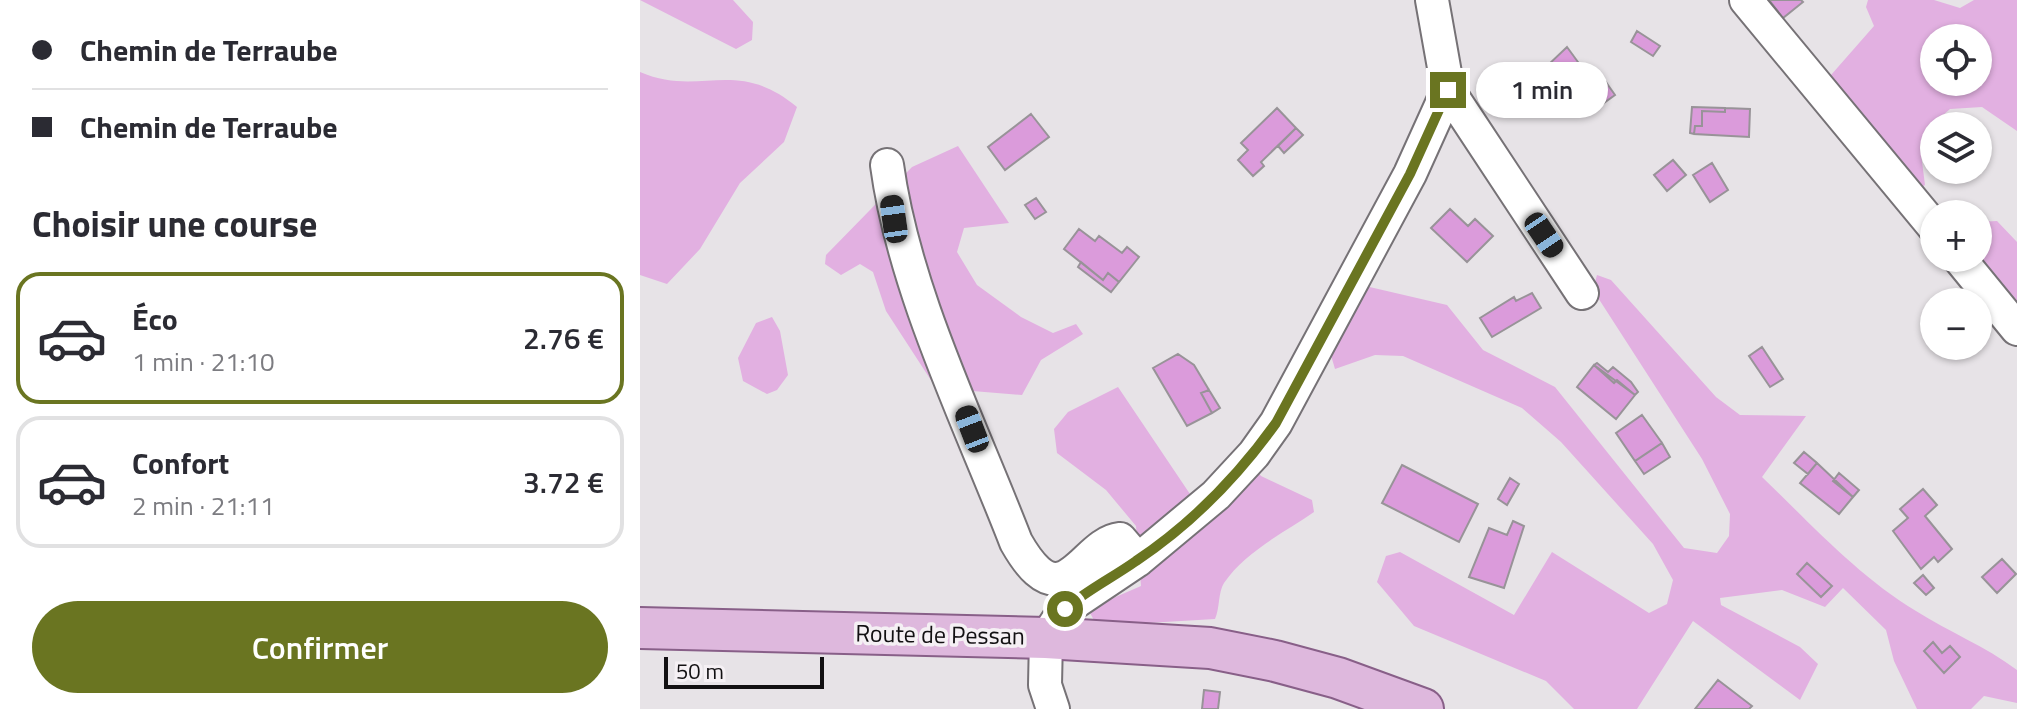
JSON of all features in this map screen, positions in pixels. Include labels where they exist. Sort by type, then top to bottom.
[{"type":"main road","name":"Route de Pessan","points":[[640,628],[1046,638],[1210,648],[1338,678],[1423,709]]},
{"type":"street","points":[[1432,0],[1448,90],[1582,293]]},
{"type":"street","points":[[1746,0],[1920,210]]},
{"type":"street","points":[[1053,709],[1045,685],[1046,638],[1065,609],[1138,560],[1216,495],[1276,423],[1410,174],[1448,90]]},
{"type":"street","points":[[887,165],[894,219],[927,315],[1016,542],[1031,569],[1051,577],[1067,576],[1083,567],[1110,540],[1120,539],[1138,560]]},
{"type":"street","points":[[1970,272],[2017,329]]},
{"type":"shaded area","points":[[640,0],[733,0],[753,22],[752,40],[736,49]]},
{"type":"shaded area","points":[[1868,0],[1934,0],[1960,8],[1974,0],[2017,0],[2017,131],[1982,107],[1920,112],[1920,184],[1925,185],[1917,190],[1831,75],[1874,26],[1866,7]]},
{"type":"shaded area","points":[[640,72],[661,79],[736,80],[755,84],[775,92],[797,107],[784,142],[740,183],[700,249],[667,284],[640,275]]},
{"type":"shaded area","points":[[958,146],[1009,223],[964,228],[957,252],[977,285],[1021,317],[1053,333],[1076,324],[1083,334],[1041,360],[1022,395],[936,388],[886,311],[873,272],[860,264],[841,275],[825,264],[826,255],[912,167]]},
{"type":"shaded area","points":[[1992,221],[1997,221],[2017,242],[2017,313],[1988,272],[1992,272]]},
{"type":"shaded area","points":[[1597,275],[1611,280],[1716,397],[1740,415],[1806,416],[1762,477],[1874,582],[1916,611],[2017,670],[2017,703],[1984,696],[1971,709],[1917,709],[1894,661],[1886,630],[1843,588],[1825,607],[1782,590],[1720,598],[1721,605],[1800,647],[1818,664],[1800,700],[1693,621],[1637,709],[1574,709],[1546,681],[1414,626],[1377,582],[1386,556],[1400,552],[1514,615],[1552,552],[1649,613],[1667,604],[1673,580],[1653,544],[1561,442],[1522,408],[1403,356],[1375,355],[1335,369],[1330,352],[1361,285],[1447,305],[1483,350],[1555,387],[1684,548],[1717,553],[1729,536],[1730,514],[1702,459],[1593,290]]},
{"type":"shaded area","points":[[772,317],[780,331],[788,375],[777,390],[767,394],[743,381],[738,358],[756,323]]},
{"type":"shaded area","points":[[1118,387],[1192,497],[1240,450],[1261,476],[1312,500],[1314,512],[1266,543],[1233,572],[1222,587],[1215,619],[1097,626],[1088,609],[1141,586],[1136,526],[1106,490],[1057,453],[1054,429],[1068,412]]},
{"type":"building","points":[[1769,0],[1801,0],[1803,2],[1783,18]]},
{"type":"building","points":[[1637,31],[1660,46],[1653,56],[1631,42]]},
{"type":"building","points":[[1567,47],[1586,73],[1592,69],[1605,88],[1582,104],[1569,85],[1565,88],[1548,65]]},
{"type":"building","points":[[1601,75],[1615,95],[1594,110],[1587,100],[1605,88],[1598,77]]},
{"type":"building","points":[[1692,107],[1725,108],[1725,112],[1702,111],[1702,126],[1695,126],[1694,134],[1690,133]]},
{"type":"building","points":[[1277,108],[1296,128],[1261,162],[1264,166],[1253,176],[1238,160],[1248,150],[1241,143]]},
{"type":"building","points":[[1725,108],[1750,109],[1749,137],[1694,134],[1695,126],[1702,126],[1702,111],[1725,112]]},
{"type":"building","points":[[1031,114],[1049,137],[1005,170],[988,147]]},
{"type":"building","points":[[1296,128],[1303,135],[1284,153],[1278,146]]},
{"type":"building","points":[[1673,160],[1686,175],[1667,191],[1654,175]]},
{"type":"building","points":[[1712,163],[1728,190],[1710,202],[1693,175]]},
{"type":"building","points":[[1036,198],[1046,212],[1035,219],[1025,205]]},
{"type":"building","points":[[1450,209],[1468,226],[1475,219],[1493,236],[1467,262],[1431,228]]},
{"type":"building","points":[[1079,229],[1095,241],[1099,236],[1122,253],[1127,247],[1139,257],[1119,282],[1108,273],[1103,280],[1064,249]]},
{"type":"building","points":[[1081,262],[1103,280],[1108,273],[1119,282],[1111,292],[1078,267]]},
{"type":"building","points":[[1532,293],[1541,308],[1492,337],[1480,318],[1514,297],[1516,301]]},
{"type":"building","points":[[1762,347],[1783,379],[1770,387],[1749,356]]},
{"type":"building","points":[[1178,354],[1194,365],[1209,390],[1201,393],[1212,413],[1187,426],[1153,368]]},
{"type":"building","points":[[1597,363],[1608,372],[1613,367],[1638,392],[1635,395],[1617,380],[1614,383],[1594,365]]},
{"type":"building","points":[[1594,365],[1635,395],[1616,419],[1577,387]]},
{"type":"building","points":[[1209,390],[1220,408],[1212,413],[1201,393]]},
{"type":"building","points":[[1642,415],[1662,443],[1635,461],[1616,433]]},
{"type":"building","points":[[1662,443],[1670,457],[1644,474],[1635,461]]},
{"type":"building","points":[[1804,452],[1817,463],[1808,474],[1794,463]]},
{"type":"building","points":[[1817,463],[1853,497],[1839,514],[1800,483]]},
{"type":"building","points":[[1402,465],[1478,504],[1459,542],[1382,503]]},
{"type":"building","points":[[1839,473],[1859,490],[1853,497],[1833,481]]},
{"type":"building","points":[[1510,478],[1519,484],[1507,505],[1498,499]]},
{"type":"building","points":[[1923,489],[1937,505],[1925,516],[1952,549],[1938,562],[1934,557],[1921,569],[1893,531],[1908,518],[1900,509]]},
{"type":"building","points":[[1513,521],[1524,526],[1504,588],[1469,577],[1489,528],[1507,535]]},
{"type":"building","points":[[2002,559],[2016,574],[1997,593],[1982,577]]},
{"type":"building","points":[[1807,563],[1832,586],[1821,597],[1797,574]]},
{"type":"building","points":[[1923,575],[1934,588],[1926,595],[1914,583]]},
{"type":"building","points":[[1933,642],[1942,653],[1950,646],[1960,657],[1944,673],[1924,651]]},
{"type":"building","points":[[1718,680],[1752,706],[1749,709],[1695,709]]},
{"type":"building","points":[[1204,690],[1220,692],[1218,709],[1202,709]]},
{"type":"route","points":[[1065,609],[1085,592],[1138,560],[1216,495],[1254,454],[1276,423],[1410,174],[1448,90]]}]
